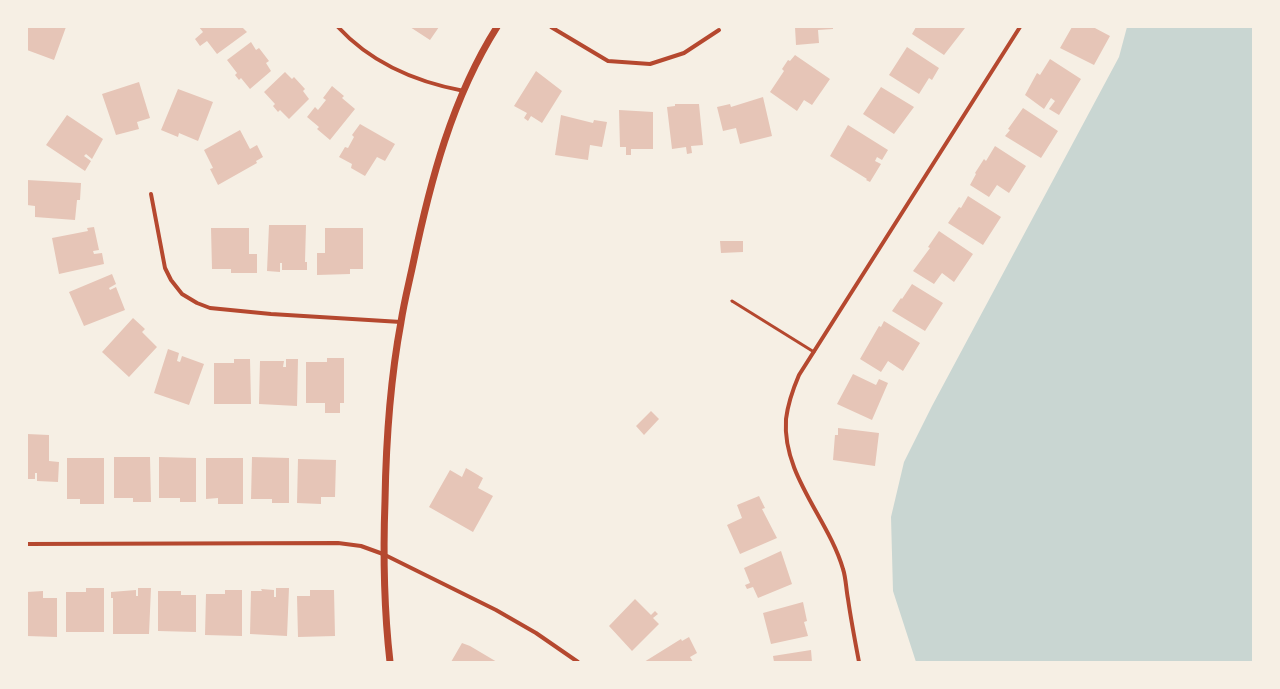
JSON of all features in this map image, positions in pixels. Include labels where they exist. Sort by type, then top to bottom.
[{"type":"street","points":[[338,27],[366,52],[392,68],[415,79],[464,91]]},
{"type":"street","points":[[390,662],[387,635],[383,554],[386,461],[392,383],[401,322],[423,215],[444,140],[464,91],[497,27]]},
{"type":"street","points":[[551,27],[608,61],[650,64],[684,53],[719,30]]},
{"type":"street","points":[[859,662],[843,569],[831,538],[807,495],[792,460],[788,442],[786,419],[790,396],[799,375],[1020,27]]},
{"type":"street","points":[[151,194],[165,268],[171,280],[182,294],[197,303],[210,308],[271,314],[401,322]]},
{"type":"street","points":[[27,544],[338,543],[361,546],[383,554],[496,610],[536,633],[578,662]]},
{"type":"lane","points":[[732,302],[814,352]]},
{"type":"shaded area","points":[[1127,27],[1253,27],[1253,662],[916,662],[893,591],[891,517],[904,462],[932,406],[1119,57]]},
{"type":"building","points":[[27,27],[66,27],[54,60],[27,50]]},
{"type":"building","points":[[199,27],[242,27],[247,32],[217,54],[207,41],[200,46],[195,39],[203,32]]},
{"type":"building","points":[[410,27],[439,27],[430,40]]},
{"type":"building","points":[[795,27],[833,27],[833,29],[818,30],[819,43],[796,45]]},
{"type":"building","points":[[916,27],[965,28],[944,55],[912,34]]},
{"type":"building","points":[[1072,27],[1093,27],[1110,36],[1094,65],[1060,48]]},
{"type":"building","points":[[251,42],[256,50],[259,48],[269,61],[266,63],[271,71],[250,89],[241,78],[239,80],[235,75],[237,73],[227,60]]},
{"type":"building","points":[[907,47],[939,68],[932,80],[929,78],[919,94],[889,75]]},
{"type":"building","points":[[795,55],[830,79],[812,105],[804,100],[797,111],[770,92],[784,71],[782,69],[788,60],[790,61]]},
{"type":"building","points":[[1050,59],[1081,79],[1059,115],[1049,109],[1055,101],[1051,98],[1044,109],[1025,95],[1037,73],[1040,75]]},
{"type":"building","points":[[536,71],[562,91],[542,123],[531,116],[528,121],[524,118],[527,113],[514,106]]},
{"type":"building","points":[[285,72],[292,79],[294,77],[305,89],[303,91],[309,99],[289,119],[280,110],[278,112],[273,106],[275,104],[264,92]]},
{"type":"building","points":[[139,82],[150,118],[137,122],[139,129],[116,135],[102,94]]},
{"type":"building","points":[[332,86],[344,96],[342,98],[355,109],[330,140],[317,129],[319,127],[307,117],[315,107],[318,110],[326,100],[323,98]]},
{"type":"building","points":[[881,87],[914,107],[894,134],[863,114]]},
{"type":"building","points":[[178,89],[213,102],[198,141],[179,133],[178,137],[161,130]]},
{"type":"building","points":[[763,97],[772,136],[740,144],[736,128],[723,131],[717,107],[730,104],[731,107]]},
{"type":"building","points":[[675,104],[699,104],[703,145],[691,146],[692,153],[687,154],[686,147],[672,149],[667,107],[675,106]]},
{"type":"building","points":[[1023,108],[1058,131],[1041,158],[1005,136],[1010,130],[1008,129]]},
{"type":"building","points":[[619,110],[653,112],[653,149],[631,149],[631,155],[626,155],[626,147],[620,147]]},
{"type":"building","points":[[67,115],[103,139],[92,159],[86,154],[84,156],[91,161],[85,171],[46,145]]},
{"type":"building","points":[[561,115],[593,123],[594,120],[607,122],[602,147],[590,145],[588,160],[555,155]]},
{"type":"building","points":[[360,124],[395,144],[385,161],[377,157],[365,176],[351,168],[352,164],[339,157],[345,147],[348,148],[354,137],[352,135]]},
{"type":"building","points":[[848,125],[888,150],[882,160],[877,157],[875,161],[881,164],[870,182],[830,156]]},
{"type":"building","points":[[240,130],[250,149],[257,145],[263,157],[256,161],[257,163],[218,185],[210,169],[213,168],[204,150]]},
{"type":"building","points":[[995,146],[1026,166],[1009,193],[997,185],[989,197],[970,185],[976,174],[975,173],[984,159],[986,161]]},
{"type":"building","points":[[27,180],[81,183],[80,200],[77,200],[75,220],[35,217],[35,206],[27,205]]},
{"type":"building","points":[[968,196],[1001,217],[983,245],[948,223],[959,207],[961,208]]},
{"type":"building","points":[[269,225],[306,225],[305,262],[307,262],[307,270],[282,270],[282,263],[280,263],[280,272],[267,271]]},
{"type":"building","points":[[94,227],[99,250],[93,251],[94,254],[102,253],[104,264],[59,274],[52,238],[88,231],[87,228]]},
{"type":"building","points":[[211,228],[249,228],[249,254],[257,254],[257,273],[231,273],[231,269],[212,269]]},
{"type":"building","points":[[325,228],[363,228],[363,269],[350,269],[350,274],[317,275],[317,253],[325,253]]},
{"type":"building","points":[[939,231],[973,254],[954,282],[942,273],[934,284],[913,271],[930,248],[928,247]]},
{"type":"building","points":[[720,241],[743,241],[743,252],[721,253]]},
{"type":"building","points":[[112,274],[116,284],[109,288],[110,290],[116,287],[125,310],[84,326],[69,292]]},
{"type":"building","points":[[912,284],[943,303],[925,331],[892,311]]},
{"type":"building","points":[[133,318],[145,329],[142,332],[157,347],[129,377],[102,352]]},
{"type":"building","points":[[884,321],[920,343],[903,371],[888,361],[881,372],[860,359],[879,326],[881,327]]},
{"type":"building","points":[[168,349],[179,353],[177,361],[180,362],[182,356],[204,364],[189,405],[154,393]]},
{"type":"building","points":[[327,358],[344,358],[344,403],[340,403],[340,413],[325,413],[325,403],[306,403],[306,362],[327,362]]},
{"type":"building","points":[[234,359],[250,359],[251,404],[214,404],[214,363],[234,363]]},
{"type":"building","points":[[286,359],[298,359],[297,406],[259,404],[260,361],[284,361],[283,367],[286,367]]},
{"type":"building","points":[[853,374],[876,385],[879,379],[888,383],[872,420],[837,404]]},
{"type":"building","points":[[651,411],[659,419],[644,435],[636,426]]},
{"type":"building","points":[[838,428],[879,433],[875,466],[833,460],[835,435],[838,435]]},
{"type":"building","points":[[27,434],[49,435],[49,461],[59,462],[58,482],[37,481],[37,473],[35,473],[35,479],[27,479]]},
{"type":"building","points":[[114,457],[150,457],[151,502],[133,502],[133,498],[114,498]]},
{"type":"building","points":[[159,457],[196,458],[196,502],[180,502],[180,498],[159,498]]},
{"type":"building","points":[[252,457],[289,458],[289,503],[272,503],[272,499],[251,499]]},
{"type":"building","points":[[67,458],[104,458],[104,504],[80,504],[80,499],[67,499]]},
{"type":"building","points":[[206,458],[243,458],[243,504],[218,504],[218,498],[206,499]]},
{"type":"building","points":[[298,459],[336,460],[335,497],[321,497],[321,504],[297,503]]},
{"type":"building","points":[[466,468],[483,478],[478,488],[493,496],[473,532],[429,507],[450,470],[462,477]]},
{"type":"building","points":[[759,496],[765,508],[762,509],[777,538],[740,554],[727,525],[742,518],[737,505]]},
{"type":"building","points":[[781,551],[792,584],[758,598],[753,587],[747,589],[745,585],[750,583],[744,568]]},
{"type":"building","points":[[86,588],[104,588],[104,632],[66,632],[66,592],[86,592]]},
{"type":"building","points":[[138,588],[151,588],[149,634],[113,634],[113,598],[111,598],[111,592],[136,590],[136,596],[138,596]]},
{"type":"building","points":[[276,588],[289,588],[287,636],[250,634],[251,591],[262,591],[261,589],[274,590],[274,597],[276,597]]},
{"type":"building","points":[[225,590],[242,590],[242,636],[205,635],[206,594],[225,594]]},
{"type":"building","points":[[310,590],[334,590],[335,636],[298,637],[297,596],[310,596]]},
{"type":"building","points":[[43,591],[43,598],[57,598],[57,637],[27,636],[27,592]]},
{"type":"building","points":[[158,591],[181,591],[181,595],[196,595],[196,632],[158,631]]},
{"type":"building","points":[[635,599],[651,615],[655,611],[658,614],[653,618],[659,624],[632,651],[609,626]]},
{"type":"building","points":[[803,602],[807,621],[804,622],[808,636],[771,644],[763,613]]},
{"type":"building","points":[[689,637],[697,653],[690,657],[693,662],[644,662],[681,639],[682,641]]},
{"type":"building","points":[[462,643],[470,646],[497,662],[451,662]]},
{"type":"building","points":[[811,650],[812,662],[774,662],[773,656]]}]
